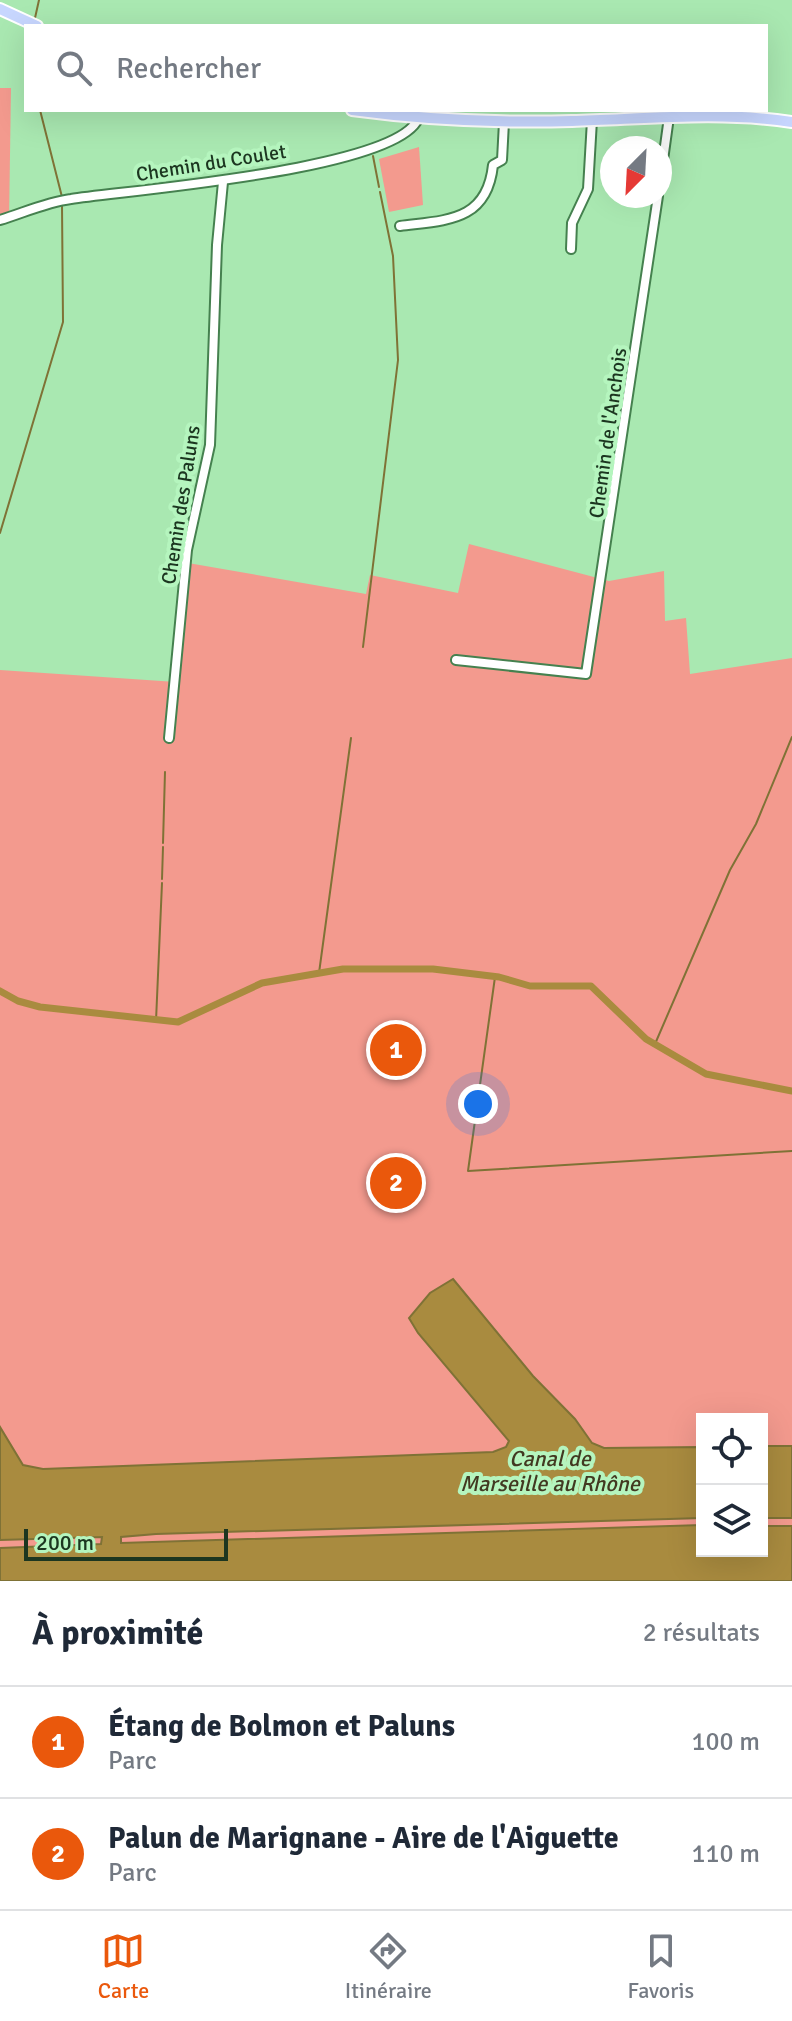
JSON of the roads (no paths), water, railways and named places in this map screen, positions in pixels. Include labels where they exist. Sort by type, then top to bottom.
[{"type":"main road","points":[[0,9],[33,24]]},
{"type":"main road","points":[[367,112],[418,119],[504,122],[669,117],[760,117],[792,122]]},
{"type":"street","points":[[666,136],[669,117]]},
{"type":"street","name":"Chemin du Coulet","points":[[0,220],[67,199],[223,182],[375,147],[408,133],[418,119]]},
{"type":"street","points":[[571,249],[572,223],[588,189],[592,120]]},
{"type":"street","points":[[400,226],[454,219],[475,206],[489,186],[493,165],[502,160],[504,122]]},
{"type":"street","name":"Chemin des Paluns","points":[[169,738],[187,550],[210,445],[217,245],[223,182]]},
{"type":"street","name":"Chemin de l'Anchois","points":[[456,660],[586,674],[656,208]]},
{"type":"water","name":"Canal de Marseille au Rhône","points":[[453,1279],[533,1376],[575,1419],[592,1443],[604,1448],[696,1447],[696,1518],[156,1534],[121,1537],[121,1543],[696,1525],[696,1557],[768,1557],[768,1526],[792,1526],[792,1581],[0,1581],[0,1548],[101,1544],[102,1537],[0,1540],[0,1427],[23,1465],[43,1469],[493,1452],[506,1447],[509,1441],[418,1333],[409,1318],[430,1293]]},
{"type":"water","points":[[768,1446],[792,1446],[792,1518],[768,1518]]},
{"type":"waterway","points":[[35,18],[39,0]]},
{"type":"waterway","points":[[41,112],[62,197]]},
{"type":"waterway","points":[[373,156],[379,187]]},
{"type":"waterway","points":[[363,647],[398,360],[393,256],[380,192]]},
{"type":"waterway","points":[[0,533],[63,322],[62,205]]},
{"type":"waterway","points":[[655,1044],[730,870],[756,824],[792,737]]},
{"type":"waterway","points":[[319,973],[351,738]]},
{"type":"waterway","points":[[163,843],[165,772]]},
{"type":"waterway","points":[[162,879],[163,847]]},
{"type":"waterway","points":[[156,1021],[162,883]]},
{"type":"waterway","points":[[0,991],[18,1001],[40,1007],[178,1022],[262,983],[343,969],[433,969],[499,977],[530,986],[591,986],[646,1039],[706,1074],[792,1091]]},
{"type":"waterway","points":[[495,977],[468,1171],[792,1151]]},
{"type":"place","name":"Étang de Bolmon et Paluns","points":[[396,1050]]},
{"type":"place","name":"Palun de Marignane - Aire de l'Aiguette","points":[[396,1183]]}]
